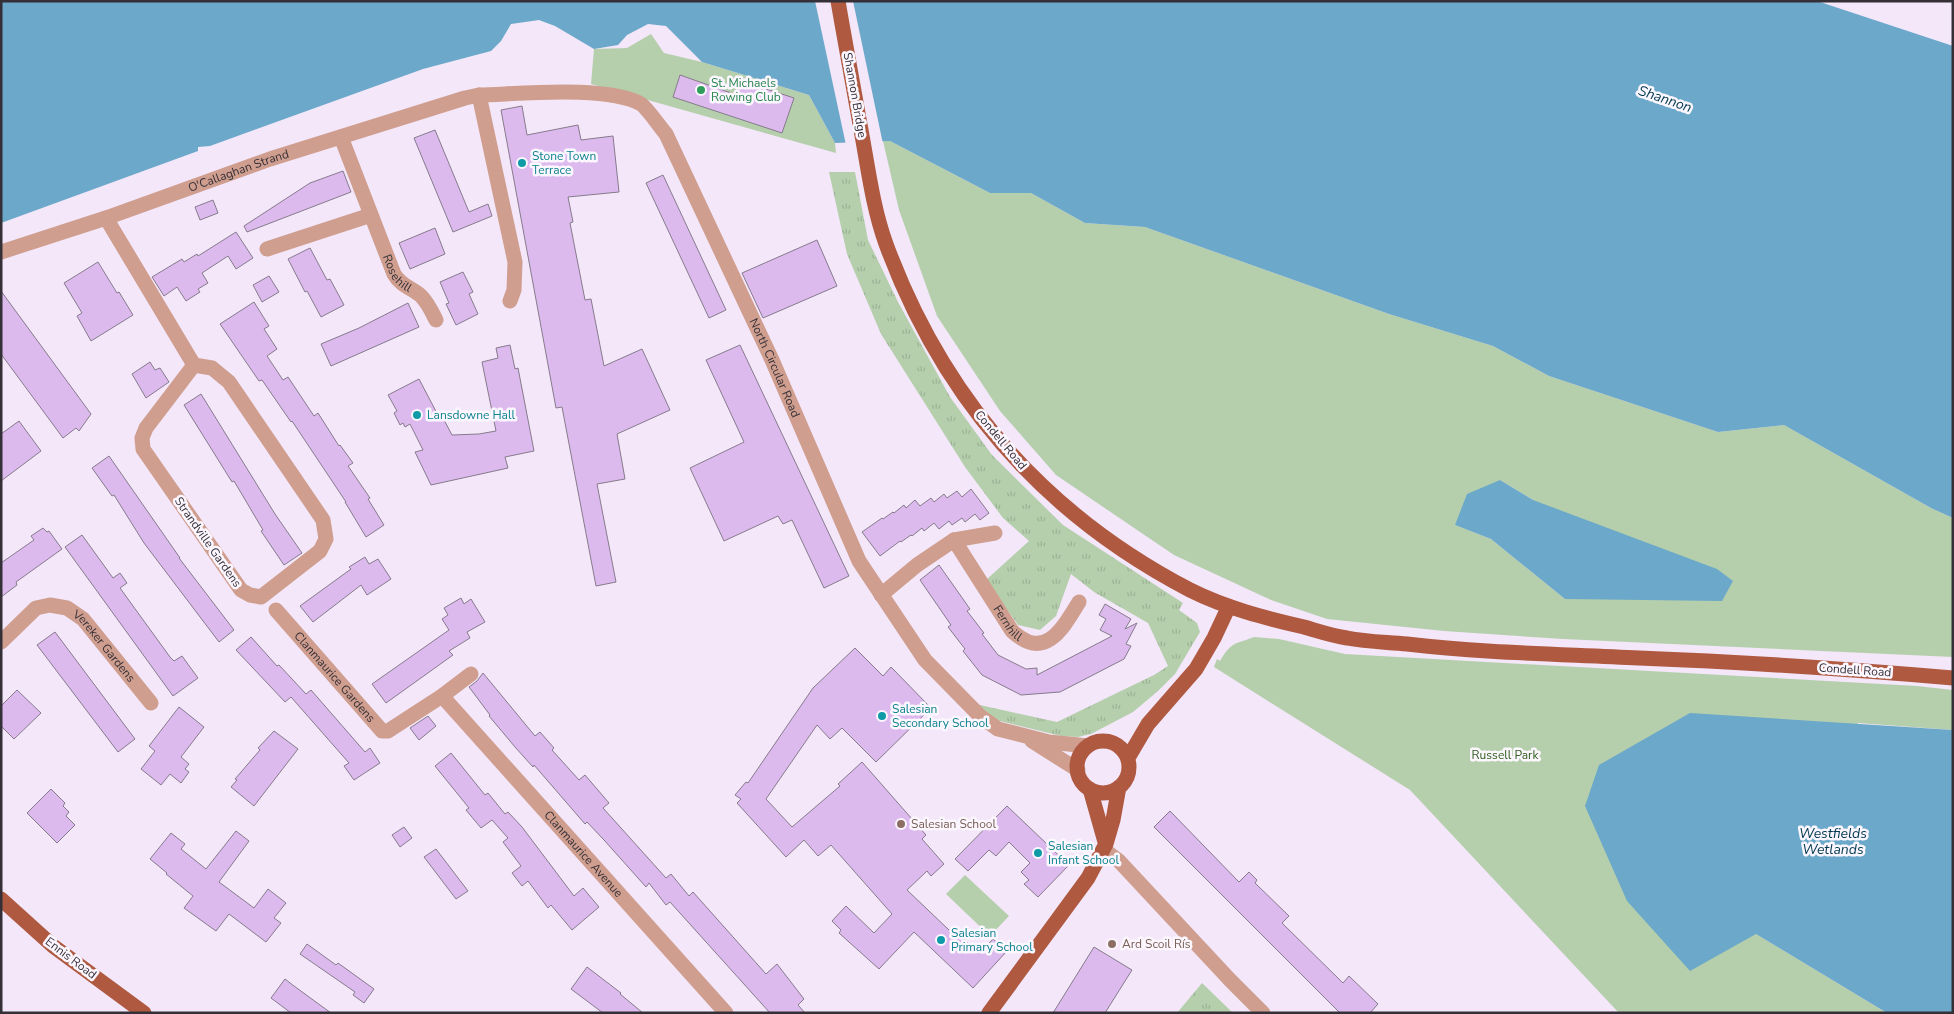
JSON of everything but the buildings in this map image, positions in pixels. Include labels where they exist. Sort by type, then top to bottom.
[{"type":"main road","name":"Shannon Bridge","points":[[838,1],[872,189]]},
{"type":"main road","name":"Condell Road","points":[[872,189],[885,241],[904,286],[951,376],[990,431],[1029,474],[1078,518],[1136,559],[1191,590],[1256,616],[1347,638],[1441,648],[1758,662],[1953,678]]},
{"type":"main road","points":[[1128,758],[1148,724],[1196,669],[1230,606]]},
{"type":"main road","points":[[1115,744],[1148,724]]},
{"type":"main road","points":[[989,1013],[1088,878],[1104,846],[1113,820],[1119,787],[1128,774],[1129,766],[1125,752],[1115,744],[1101,741],[1088,746],[1082,753],[1078,761],[1078,770],[1082,781],[1090,789],[1104,846]]},
{"type":"main road","points":[[1090,789],[1105,792],[1119,787]]},
{"type":"main road","name":"Ennis Road","points":[[1,899],[53,946],[144,1013]]},
{"type":"street","name":"North Circular Road","points":[[479,96],[577,92],[617,97],[642,105],[666,134],[772,360],[859,561],[925,660],[981,717],[998,729],[1025,737],[1088,746]]},
{"type":"street","name":"O'Callaghan Strand","points":[[1,252],[106,218],[270,159],[465,98],[479,96]]},
{"type":"street","points":[[479,96],[516,262],[514,290],[510,301]]},
{"type":"street","name":"Rosehill","points":[[341,137],[398,281],[421,296],[436,320]]},
{"type":"street","points":[[267,249],[371,215]]},
{"type":"street","points":[[106,218],[194,365]]},
{"type":"street","name":"Strandville Gardens","points":[[194,365],[212,368],[229,382],[324,520],[326,540],[320,551],[261,597],[250,595],[241,590],[143,449],[142,438],[146,428],[194,365]]},
{"type":"street","points":[[881,595],[917,565],[954,540],[995,533]]},
{"type":"street","name":"Fernhill","points":[[954,540],[1012,632],[1021,639],[1031,643],[1053,638],[1061,631],[1078,602]]},
{"type":"street","name":"Vereker Gardens","points":[[1,642],[36,608],[50,605],[68,608],[83,619],[151,703]]},
{"type":"street","name":"Clanmaurice Gardens","points":[[276,610],[382,731],[388,731],[442,696],[471,674]]},
{"type":"street","name":"Clanmaurice Avenue","points":[[442,696],[726,1013]]},
{"type":"street","name":"North Circular Road","points":[[1025,737],[1078,770]]},
{"type":"street","points":[[1104,846],[1263,1013]]},
{"type":"green space","name":"St. Michaels Rowing Club","points":[[651,34],[664,53],[702,62],[809,95],[835,143],[836,153],[591,84],[594,49],[627,48]]},
{"type":"green space","points":[[883,141],[890,141],[990,193],[1031,193],[1085,223],[1145,227],[1389,314],[1493,346],[1549,376],[1718,432],[1784,425],[1931,508],[1953,518],[1953,657],[1563,639],[1444,631],[1327,619],[1271,600],[1174,555],[1056,475],[1000,411],[937,316],[899,210]],"holes":[[[1500,480],[1533,500],[1565,599],[1491,539],[1455,525]]]},
{"type":"green space","points":[[829,172],[855,172],[868,240],[898,302],[950,397],[992,455],[1063,525],[1183,603],[1179,610],[1197,623],[1200,632],[1175,674],[1133,712],[1091,734],[1078,737],[1061,736],[984,717],[971,703],[1057,722],[1154,675],[1168,666],[1148,623],[1094,592],[1071,574],[1056,616],[1040,630],[1018,625],[986,580],[1029,541],[1003,518],[965,467],[881,334],[847,254]]},
{"type":"green space","name":"Russell Park","points":[[1254,637],[1279,639],[1345,654],[1917,686],[1953,690],[1953,730],[1858,723],[1756,934],[1887,1013],[1619,1013],[1410,790],[1214,667],[1217,659],[1220,661],[1231,647]]},
{"type":"green space","points":[[965,875],[1009,916],[990,936],[946,894]]},
{"type":"green space","points":[[1202,983],[1233,1013],[1177,1013]]},
{"type":"water","name":"Shannon","points":[[1,1],[1817,1],[1953,46],[1953,518],[1931,508],[1784,425],[1718,432],[1549,376],[1493,346],[1389,314],[1145,227],[1085,223],[1031,193],[990,193],[890,141],[835,143],[809,95],[702,62],[666,26],[648,24],[627,35],[618,45],[594,49],[555,26],[539,20],[511,24],[501,41],[491,51],[423,69],[210,146],[198,147],[198,151],[1,223]]},
{"type":"water","points":[[1500,480],[1533,500],[1717,569],[1733,581],[1722,601],[1565,599],[1491,539],[1455,525],[1467,494]]},
{"type":"water","name":"Westfields Wetlands","points":[[1690,713],[1953,730],[1953,1013],[1887,1013],[1756,934],[1690,971],[1627,901],[1585,806],[1599,765]]},
{"type":"pier","points":[[815,1],[853,1],[883,144],[846,145]]},
{"type":"place","name":"St. Michaels Rowing Club","points":[[701,90]]},
{"type":"place","name":"Stone Town Terrace","points":[[522,163]]},
{"type":"place","name":"Lansdowne Hall","points":[[417,415]]},
{"type":"place","name":"Salesian Secondary School","points":[[882,716]]},
{"type":"place","name":"Salesian School","points":[[901,824]]},
{"type":"place","name":"Salesian Infant School","points":[[1038,853]]},
{"type":"place","name":"Salesian Primary School","points":[[941,940]]},
{"type":"place","name":"Ard Scoil Rís","points":[[1112,944]]}]
